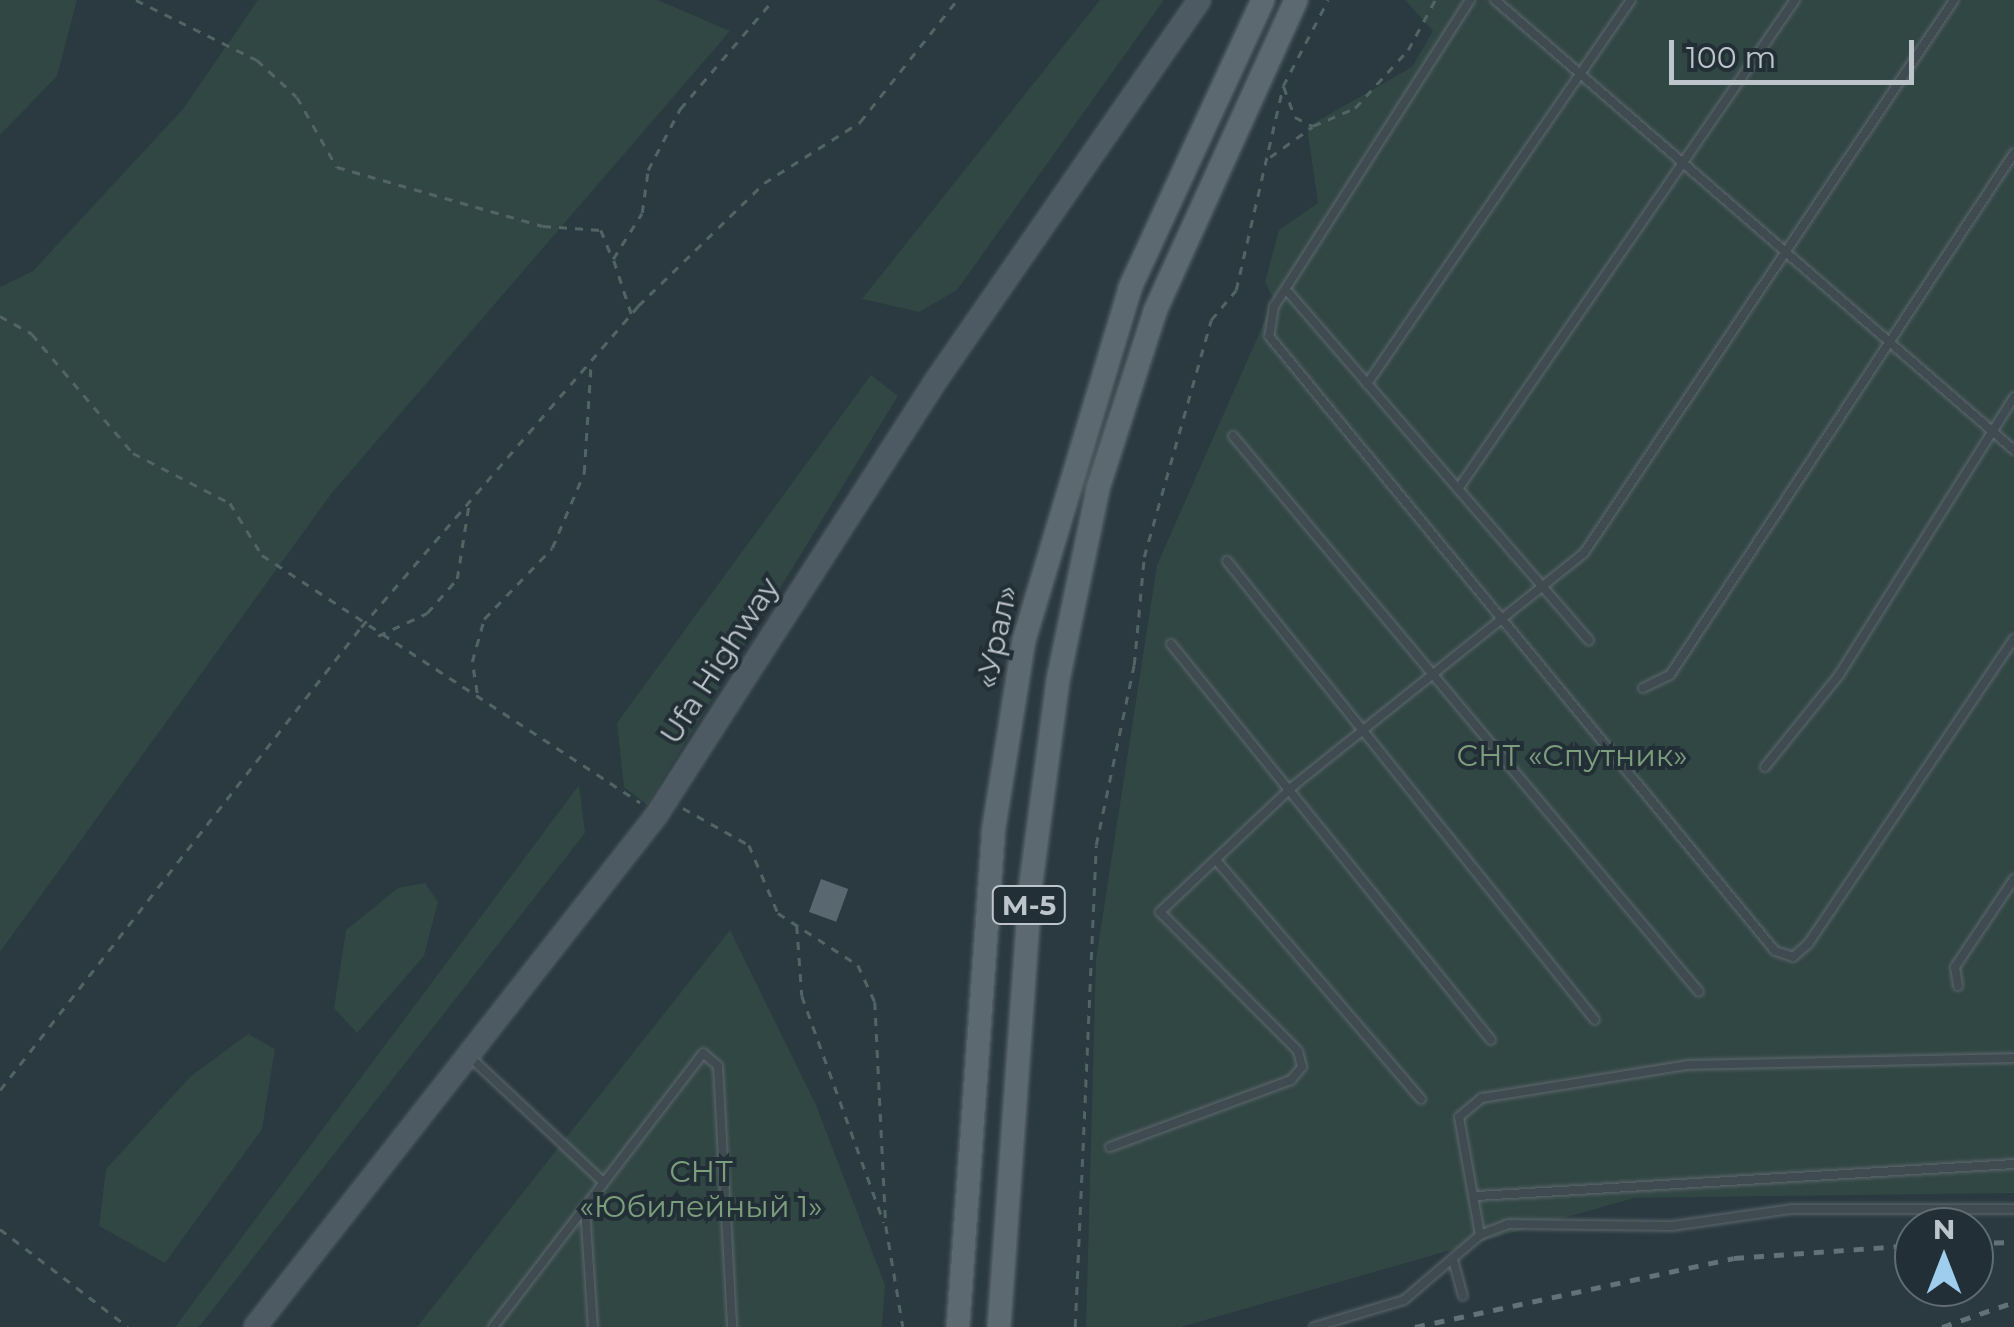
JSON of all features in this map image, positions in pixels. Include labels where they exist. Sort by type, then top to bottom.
[{"type":"main road","name":"Ufa Highway","points":[[255,1327],[662,808],[936,379],[1199,0]]},
{"type":"main road","name":"«Урал»","points":[[958,1327],[992,833],[1024,640],[1130,288],[1263,0]]},
{"type":"main road","name":"М-5","points":[[999,1326],[1030,890],[1058,680],[1098,488],[1155,312],[1296,0]]},
{"type":"lane","points":[[1470,0],[1289,293],[1274,306],[1269,336],[1775,951],[1793,956],[2014,639]]},
{"type":"lane","points":[[1495,0],[2014,450]]},
{"type":"lane","points":[[1367,384],[1631,0]]},
{"type":"lane","points":[[1458,489],[1796,0]]},
{"type":"lane","points":[[1110,1147],[1291,1080],[1302,1067],[1298,1051],[1160,912],[1292,787],[1359,730],[1584,553],[1954,0]]},
{"type":"lane","points":[[1644,688],[1670,675],[2014,154]]},
{"type":"lane","points":[[1289,293],[1589,641]]},
{"type":"lane","points":[[1765,767],[1838,675],[2014,397]]},
{"type":"lane","points":[[1233,436],[1699,992]]},
{"type":"lane","points":[[1227,561],[1359,730],[1596,1020]]},
{"type":"lane","points":[[1170,644],[1292,787],[1491,1040]]},
{"type":"lane","points":[[1216,860],[1421,1099]]},
{"type":"lane","points":[[1958,986],[1955,967],[2014,879]]},
{"type":"lane","points":[[493,1327],[585,1208],[601,1180],[703,1053],[718,1066],[732,1327]]},
{"type":"lane","points":[[469,1056],[601,1180]]},
{"type":"lane","points":[[1480,1235],[1477,1196],[1459,1116],[1482,1098],[1688,1066],[2014,1058]]},
{"type":"lane","points":[[1477,1196],[2014,1164]]},
{"type":"lane","points":[[585,1208],[593,1327]]},
{"type":"lane","points":[[1314,1327],[1404,1300],[1454,1263],[1480,1235],[1536,1222],[1672,1226],[1792,1209],[2014,1210]]},
{"type":"lane","points":[[1454,1263],[1464,1296]]},
{"type":"path","points":[[136,0],[258,60],[297,97],[338,167],[543,226],[602,230],[631,314]]},
{"type":"path","points":[[613,259],[642,213],[648,170],[680,109],[773,0]]},
{"type":"path","points":[[0,1090],[361,627],[631,314],[764,183],[860,122],[958,0]]},
{"type":"path","points":[[1075,1327],[1096,844],[1134,664],[1144,557],[1212,320],[1236,290],[1284,86],[1328,0]]},
{"type":"path","points":[[1267,159],[1313,126],[1355,108],[1408,50],[1435,0]]},
{"type":"path","points":[[1284,86],[1295,117],[1313,126]]},
{"type":"path","points":[[0,316],[32,334],[132,453],[230,504],[262,556],[361,627],[662,808],[749,845],[778,913],[858,965],[876,1002],[886,1226],[904,1327]]},
{"type":"path","points":[[478,695],[472,662],[484,619],[552,548],[584,473],[592,360]]},
{"type":"path","points":[[377,636],[427,613],[457,578],[469,501]]},
{"type":"path","points":[[797,925],[802,996],[886,1226]]},
{"type":"path","points":[[0,1228],[128,1327]]},
{"type":"green space","points":[[0,0],[77,0],[57,76],[0,135]]},
{"type":"green space","points":[[258,0],[658,0],[730,31],[331,494],[0,952],[0,287],[33,271],[183,109]]},
{"type":"green space","points":[[1100,0],[1164,0],[957,290],[919,312],[862,299]]},
{"type":"green space","name":"СНТ «Спутник»","points":[[1405,0],[2014,0],[2014,1193],[1634,1198],[1181,1327],[1086,1327],[1096,959],[1157,565],[1274,300],[1265,282],[1279,230],[1318,203],[1307,127],[1412,67],[1433,31]]},
{"type":"green space","points":[[871,375],[898,396],[647,805],[624,787],[617,723]]},
{"type":"green space","points":[[579,785],[585,833],[199,1327],[175,1327]]},
{"type":"green space","points":[[425,883],[438,902],[424,956],[357,1033],[334,1008],[346,930],[398,888]]},
{"type":"green space","name":"СНТ «Юбилейный 1»","points":[[730,930],[816,1105],[885,1285],[882,1327],[417,1327]]},
{"type":"green space","points":[[248,1034],[275,1049],[262,1129],[165,1263],[99,1226],[106,1169],[191,1076]]},
{"type":"building","points":[[821,879],[848,889],[836,922],[809,912]]},
{"type":"railway","points":[[1994,1242],[2014,1242]]},
{"type":"railway","points":[[1415,1327],[1734,1258],[1894,1246]]},
{"type":"railway","points":[[1942,1327],[2014,1302]]}]
